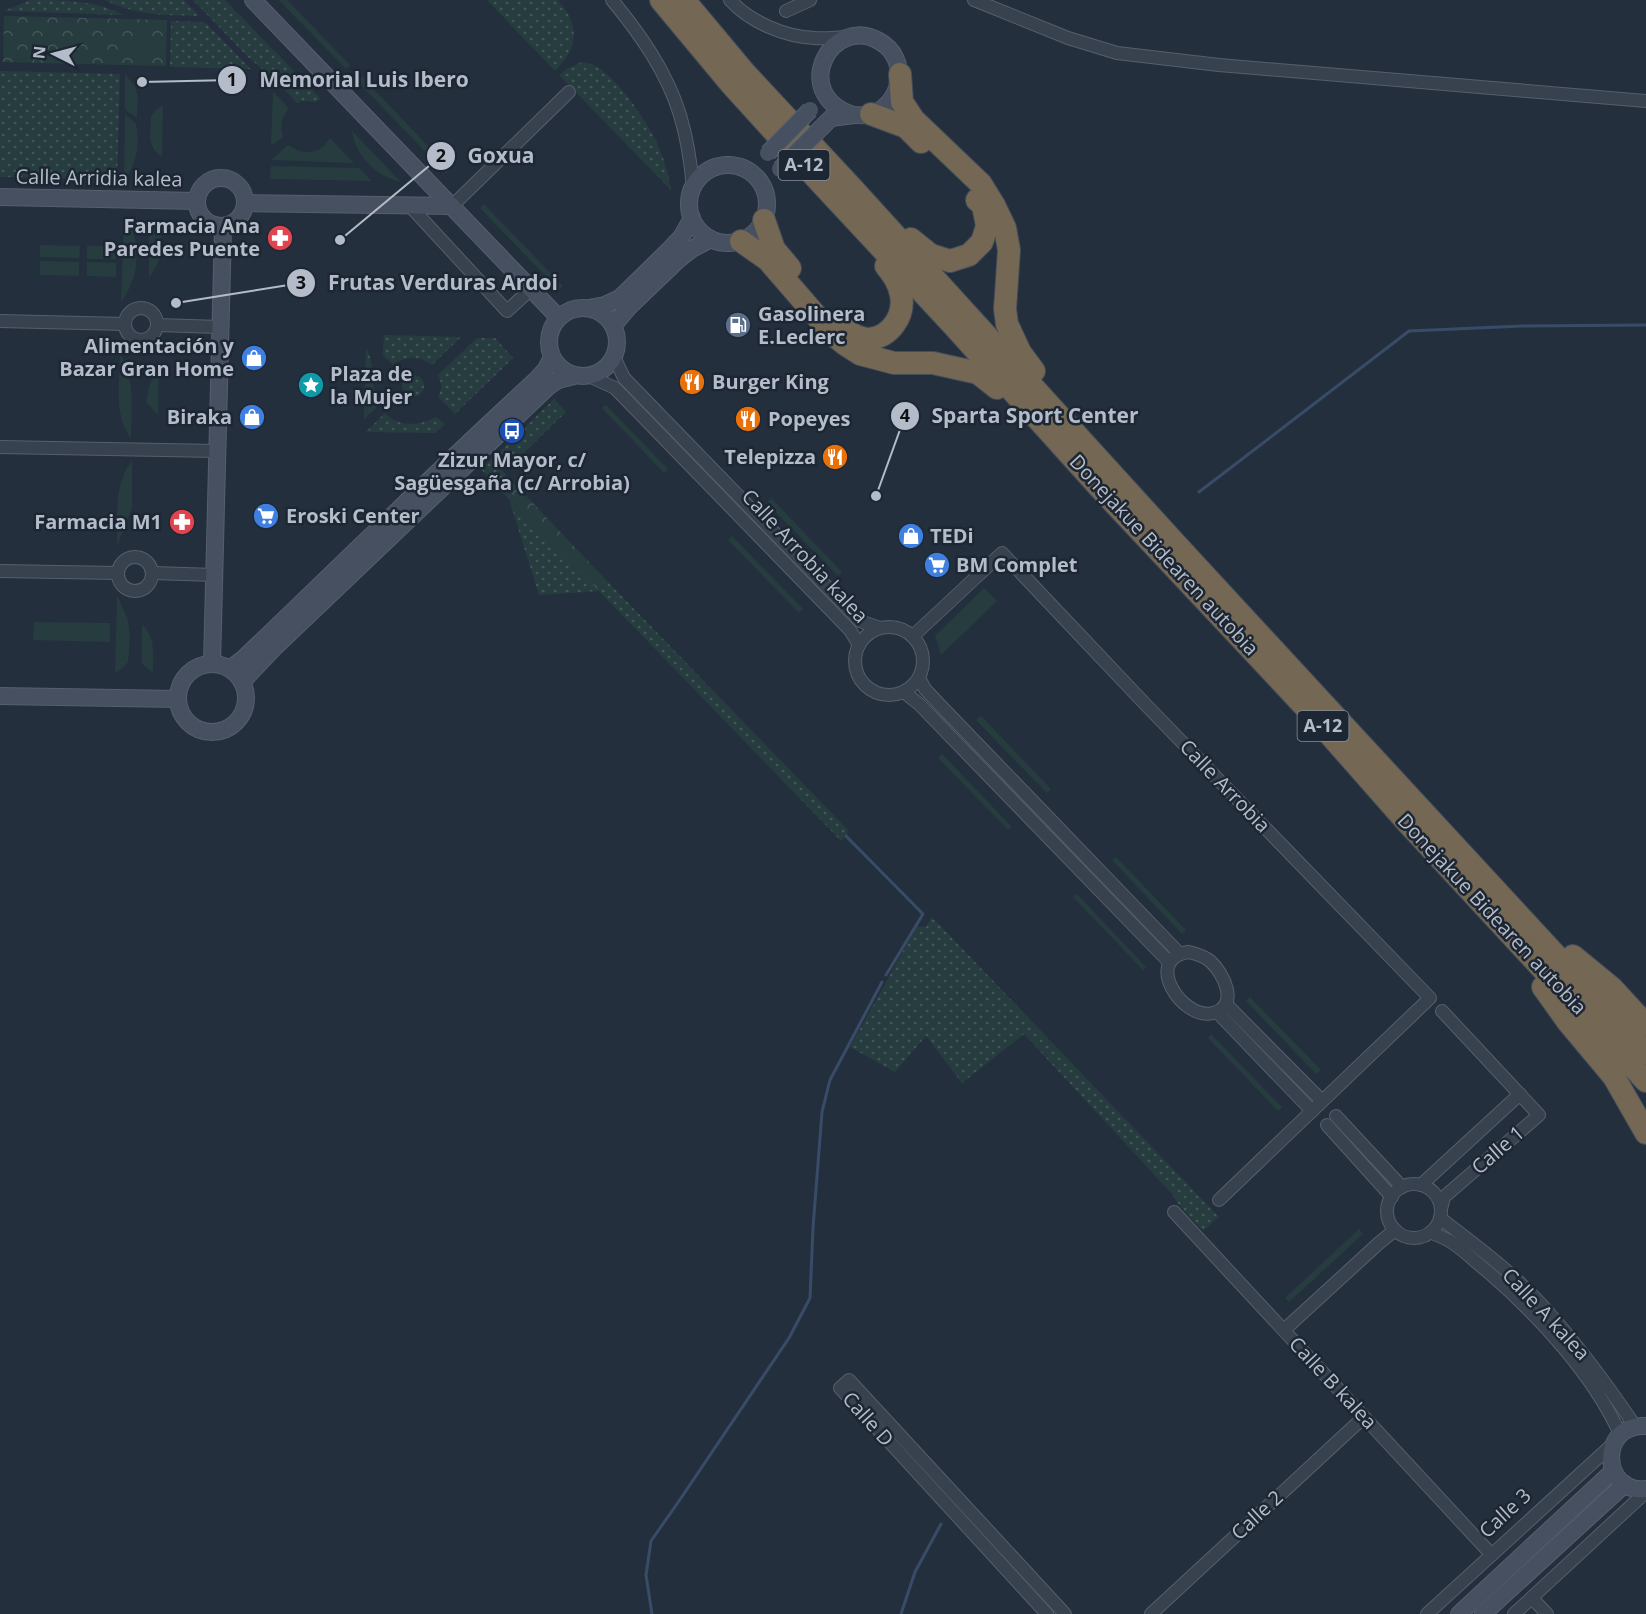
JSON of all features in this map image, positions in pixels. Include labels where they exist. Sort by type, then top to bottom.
[{"type":"highway","name":"Donejakue Bidearen autobia","points":[[661,0],[731,84],[818,180],[1099,487],[1309,711],[1405,820],[1646,1081]]},
{"type":"highway","name":"Donejakue Bidearen autobia","points":[[684,0],[745,73],[1646,1053]]},
{"type":"highway","points":[[900,74],[903,102],[914,120],[981,183],[994,205],[1005,228],[1009,250],[1005,309],[1007,324],[1020,352],[1041,381],[1075,419],[1099,458]]},
{"type":"highway","points":[[853,189],[888,215],[918,246],[931,255],[950,261],[969,255],[982,242],[987,226],[983,205],[906,127],[862,115]]},
{"type":"highway","points":[[764,220],[774,249],[830,316],[848,333],[869,339],[886,333],[894,326],[901,312],[902,296],[896,278],[840,216],[818,180]]},
{"type":"highway","points":[[741,241],[768,260],[832,334],[846,345],[860,354],[894,363],[933,363],[978,373],[997,388],[1081,474],[1099,487]]},
{"type":"highway","points":[[1411,798],[1431,809],[1554,940],[1612,988],[1646,1024]]},
{"type":"highway","points":[[1484,905],[1568,1022],[1646,1112]]},
{"type":"highway","points":[[1614,1077],[1646,1133]]},
{"type":"street","points":[[253,0],[559,318]]},
{"type":"street","points":[[612,0],[632,24],[659,66],[670,89],[681,115],[693,188]]},
{"type":"street","points":[[730,0],[751,16],[784,33],[798,37],[815,39],[867,37],[879,41],[890,50],[897,61],[900,74],[898,87],[892,99],[883,109],[862,115],[831,118],[780,168],[765,190]]},
{"type":"street","points":[[786,11],[810,0]]},
{"type":"street","points":[[974,0],[1068,38],[1117,53],[1219,65],[1646,101]]},
{"type":"street","points":[[854,37],[842,40],[824,58],[820,70],[821,82],[832,104],[842,112],[862,115]]},
{"type":"street","points":[[245,202],[452,206],[569,92]]},
{"type":"street","points":[[739,166],[750,164],[768,153],[825,94]]},
{"type":"street","points":[[728,164],[739,166],[751,171],[765,190],[768,200],[764,220],[759,229],[741,241],[731,243],[711,239],[703,234],[692,218],[689,203],[693,188],[699,178],[717,166],[728,164]]},
{"type":"street","points":[[222,178],[231,180],[238,186],[245,202],[239,219],[223,227],[204,220],[197,201],[205,184],[222,178]]},
{"type":"street","name":"Calle Arridia kalea","points":[[0,197],[197,201]]},
{"type":"street","points":[[410,206],[507,312],[531,289]]},
{"type":"street","points":[[582,376],[563,370],[552,357],[549,336],[553,325],[568,311],[605,305],[620,298],[682,236],[692,218]]},
{"type":"street","points":[[212,664],[223,227]]},
{"type":"street","points":[[613,327],[629,307],[678,260],[711,239]]},
{"type":"street","points":[[139,308],[150,311],[157,325],[153,335],[139,340],[130,336],[125,328],[128,315],[139,308]]},
{"type":"street","points":[[242,682],[548,387],[558,380],[601,372],[607,368],[617,350],[617,339],[606,316],[588,308]]},
{"type":"street","points":[[0,321],[125,324]]},
{"type":"street","points":[[157,325],[220,327]]},
{"type":"street","points":[[230,669],[535,381],[546,369],[552,357]]},
{"type":"street","name":"Calle Arrobia kalea","points":[[614,357],[624,378],[837,598],[860,621],[880,628]]},
{"type":"street","name":"Calle Arrobia kalea","points":[[582,376],[615,388],[850,630],[859,645]]},
{"type":"street","points":[[0,447],[217,451]]},
{"type":"street","name":"Calle Arrobia","points":[[913,636],[1002,553],[1430,998],[1219,1200]]},
{"type":"street","points":[[136,556],[146,560],[153,573],[150,584],[146,588],[135,591],[124,588],[118,573],[125,559],[136,556]]},
{"type":"street","points":[[0,571],[118,573]]},
{"type":"street","points":[[153,573],[214,575]]},
{"type":"street","points":[[892,627],[913,636],[920,646],[923,668],[913,686],[893,696],[871,691],[857,675],[855,665],[855,655],[864,638],[880,628],[892,627]]},
{"type":"street","points":[[212,664],[230,669],[242,682],[246,697],[242,716],[235,724],[222,731],[210,733],[192,727],[181,714],[177,699],[178,688],[182,680],[199,666],[212,664]]},
{"type":"street","points":[[919,678],[925,689],[1174,958]]},
{"type":"street","points":[[904,692],[919,704],[1174,958]]},
{"type":"street","points":[[0,696],[177,699]]},
{"type":"street","points":[[1189,952],[1208,959],[1216,967],[1223,976],[1228,991],[1222,1008],[1210,1014],[1197,1012],[1179,998],[1167,976],[1174,958],[1189,952]]},
{"type":"street","points":[[1222,1008],[1322,1101]]},
{"type":"street","points":[[1222,1008],[1312,1111]]},
{"type":"street","name":"Calle 1","points":[[1441,1213],[1444,1197],[1539,1114],[1442,1011]]},
{"type":"street","name":"Calle 1","points":[[1421,1185],[1520,1094]]},
{"type":"street","points":[[1392,1197],[1331,1121],[1402,1187]]},
{"type":"street","points":[[1421,1185],[1435,1194],[1441,1213],[1437,1226],[1431,1232],[1416,1238],[1395,1230],[1390,1222],[1388,1205],[1402,1187],[1421,1185]]},
{"type":"street","name":"Calle B kalea","points":[[1174,1212],[1491,1554]]},
{"type":"street","name":"Calle A kalea","points":[[1441,1213],[1547,1310],[1598,1371],[1629,1432]]},
{"type":"street","points":[[1284,1330],[1395,1230]]},
{"type":"street","name":"Calle A kalea","points":[[1431,1232],[1448,1240],[1468,1256],[1538,1319],[1580,1368],[1611,1414],[1629,1432]]},
{"type":"street","name":"Calle D","points":[[1047,1614],[840,1388],[849,1380],[1065,1614]]},
{"type":"street","name":"Calle 2","points":[[1151,1614],[1364,1417]]},
{"type":"street","points":[[1629,1432],[1611,1453],[1613,1471],[1625,1484],[1646,1490]]},
{"type":"street","name":"Calle 3","points":[[1427,1614],[1629,1432]]},
{"type":"street","points":[[1459,1614],[1613,1471]]},
{"type":"street","points":[[1483,1614],[1625,1484]]},
{"type":"street","points":[[1514,1614],[1646,1490]]},
{"type":"street","points":[[1532,1598],[1546,1614]]},
{"type":"green space","points":[[30,0],[90,4],[102,6],[123,15],[4,11]]},
{"type":"green space","points":[[105,0],[184,0],[199,16],[140,12]]},
{"type":"green space","points":[[193,0],[225,0],[320,98],[316,102],[297,103]]},
{"type":"green space","points":[[279,0],[287,0],[350,65],[346,69]]},
{"type":"green space","points":[[487,0],[558,0],[570,18],[574,36],[569,53],[555,71]]},
{"type":"green space","points":[[4,16],[167,20],[166,66],[3,62]]},
{"type":"green space","points":[[171,21],[205,22],[251,69],[170,67]]},
{"type":"green space","points":[[132,39],[150,40],[149,60],[131,59]]},
{"type":"green space","points":[[582,62],[599,68],[609,76],[637,109],[659,147],[671,190],[559,75]]},
{"type":"green space","points":[[0,71],[120,74],[117,179],[0,177]]},
{"type":"green space","points":[[125,75],[136,90],[137,118],[125,107]]},
{"type":"green space","points":[[362,77],[450,169],[446,173],[357,81]]},
{"type":"green space","points":[[273,91],[289,109],[282,122],[283,137],[271,146]]},
{"type":"green space","points":[[163,105],[162,157],[154,150],[150,140],[151,116]]},
{"type":"green space","points":[[125,114],[136,124],[138,139],[135,160],[124,179]]},
{"type":"green space","points":[[352,131],[401,182],[383,175],[368,164],[358,149]]},
{"type":"green space","points":[[330,138],[354,163],[271,160],[288,145],[299,151],[311,152],[321,148]]},
{"type":"green space","points":[[271,166],[359,168],[372,181],[270,179]]},
{"type":"green space","points":[[484,204],[563,286],[559,290],[480,208]]},
{"type":"green space","points":[[162,220],[159,257],[149,277],[149,238],[151,231]]},
{"type":"green space","points":[[124,221],[135,239],[137,254],[134,276],[121,303]]},
{"type":"green space","points":[[40,245],[80,246],[79,258],[40,257]]},
{"type":"green space","points":[[87,246],[116,246],[116,259],[87,259]]},
{"type":"green space","points":[[40,261],[79,262],[79,276],[40,275]]},
{"type":"green space","points":[[87,262],[116,263],[116,277],[87,276]]},
{"type":"green space","points":[[384,335],[461,337],[432,365],[422,359],[407,358],[393,365],[383,355]]},
{"type":"green space","points":[[477,338],[495,338],[513,358],[455,414],[438,397],[441,386],[438,375]]},
{"type":"green space","points":[[366,348],[379,405],[364,419]]},
{"type":"green space","points":[[120,353],[130,384],[131,438],[125,429],[120,408]]},
{"type":"green space","points":[[159,365],[158,415],[146,402],[150,384]]},
{"type":"green space","points":[[409,375],[417,375],[424,382],[424,390],[417,397],[409,397],[402,390],[402,382]]},
{"type":"green space","points":[[554,399],[566,412],[508,468],[496,455]]},
{"type":"green space","points":[[606,405],[668,469],[664,473],[602,408]]},
{"type":"green space","points":[[385,413],[403,423],[416,424],[436,417],[445,424],[435,433],[366,432]]},
{"type":"green space","points":[[491,459],[511,480],[500,490],[481,469]]},
{"type":"green space","points":[[132,461],[132,508],[117,546],[119,490]]},
{"type":"green space","points":[[511,480],[608,582],[599,591],[500,490]]},
{"type":"green space","points":[[771,498],[842,572],[838,576],[767,503]]},
{"type":"green space","points":[[509,499],[599,590],[608,582],[848,830],[841,841],[599,591],[539,595]]},
{"type":"green space","points":[[732,536],[803,609],[799,613],[728,540]]},
{"type":"green space","points":[[984,588],[997,601],[941,655],[935,636]]},
{"type":"green space","points":[[117,595],[128,620],[130,636],[128,662],[115,673]]},
{"type":"green space","points":[[34,622],[110,623],[110,642],[33,640]]},
{"type":"green space","points":[[142,624],[152,641],[153,673],[142,664]]},
{"type":"green space","points":[[981,716],[1051,789],[1047,793],[976,720]]},
{"type":"green space","points":[[942,754],[1012,827],[1008,830],[938,758]]},
{"type":"green space","points":[[1116,857],[1186,930],[1182,934],[1112,860]]},
{"type":"green space","points":[[1077,894],[1146,967],[1143,970],[1073,897]]},
{"type":"green space","points":[[932,917],[1219,1217],[1203,1231],[1172,1194],[1024,1034],[962,1083],[926,1036],[895,1072],[850,1047],[917,926],[926,927]]},
{"type":"green space","points":[[1250,997],[1321,1070],[1316,1074],[1246,1001]]},
{"type":"green space","points":[[1211,1034],[1282,1107],[1278,1111],[1208,1038]]},
{"type":"green space","points":[[1359,1229],[1363,1234],[1289,1302],[1285,1298]]},
{"type":"waterway","points":[[1199,492],[1409,331],[1522,326],[1646,325]]},
{"type":"waterway","points":[[846,836],[923,914],[886,975]]},
{"type":"waterway","points":[[652,1614],[646,1575],[651,1541],[789,1338],[810,1298],[822,1112],[830,1080],[882,982]]},
{"type":"waterway","points":[[901,1614],[915,1572],[941,1524]]},
{"type":"place","name":"Memorial Luis Ibero","points":[[142,82]]},
{"type":"place","name":"Farmacia Ana Paredes Puente","points":[[280,238]]},
{"type":"place","name":"Goxua","points":[[340,240]]},
{"type":"place","name":"Frutas Verduras Ardoi","points":[[176,303]]},
{"type":"place","name":"Gasolinera E.Leclerc","points":[[738,325]]},
{"type":"place","name":"Alimentación y Bazar Gran Home","points":[[254,358]]},
{"type":"place","name":"Burger King","points":[[692,382]]},
{"type":"place","name":"Plaza de la Mujer","points":[[311,385]]},
{"type":"place","name":"Biraka","points":[[252,417]]},
{"type":"place","name":"Popeyes","points":[[748,419]]},
{"type":"place","name":"Zizur Mayor, c/ Sagüesgaña (c/ Arrobia)","points":[[512,431]]},
{"type":"place","name":"Telepizza","points":[[835,457]]},
{"type":"place","name":"Sparta Sport Center","points":[[876,496]]},
{"type":"place","name":"Eroski Center","points":[[266,516]]},
{"type":"place","name":"Farmacia M1","points":[[182,522]]},
{"type":"place","name":"TEDi","points":[[911,536]]},
{"type":"place","name":"BM Complet","points":[[937,565]]}]
